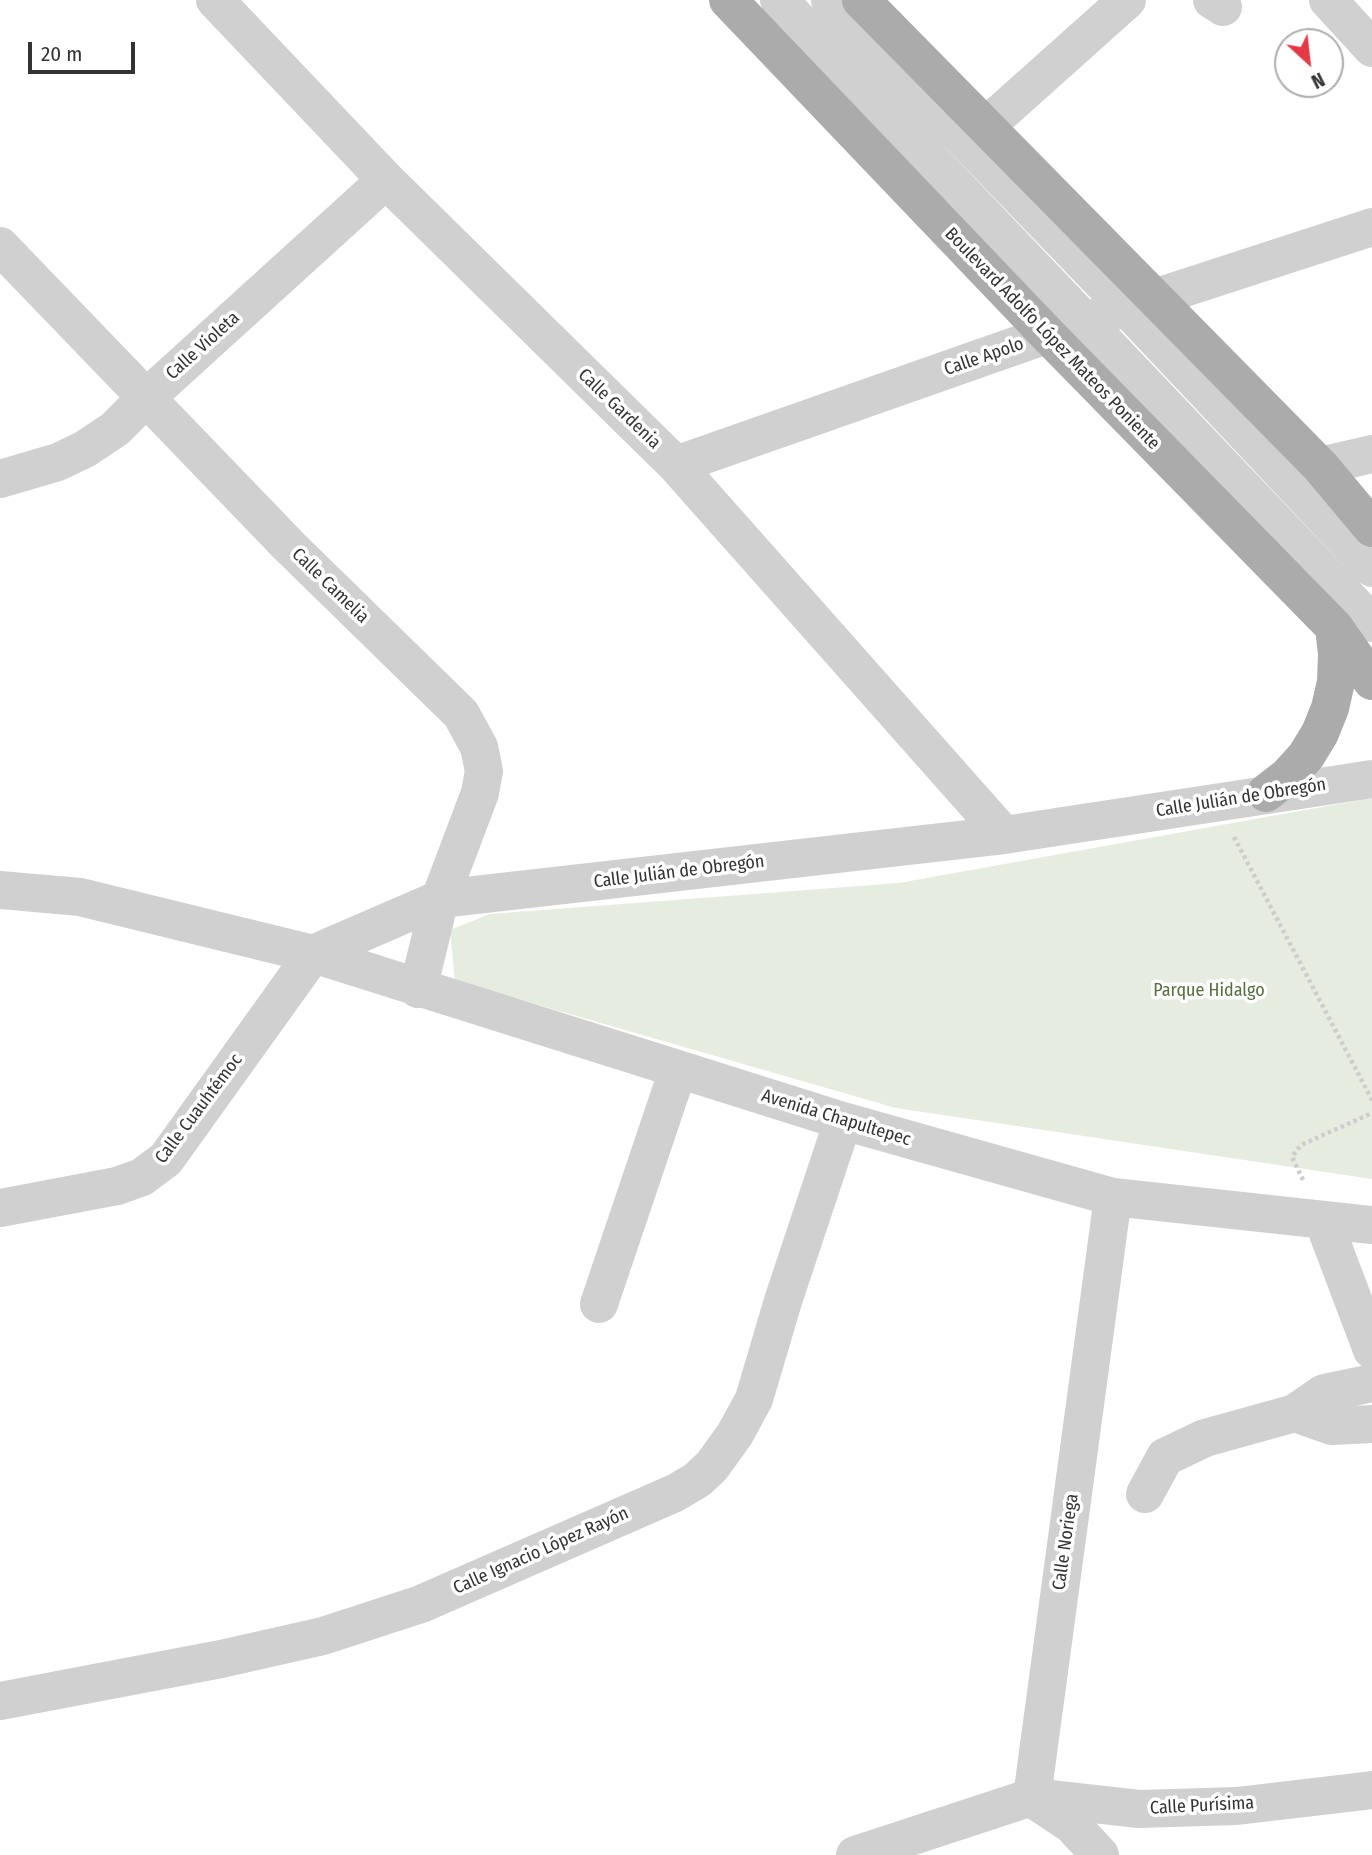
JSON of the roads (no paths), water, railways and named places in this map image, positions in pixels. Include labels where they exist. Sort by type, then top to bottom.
[{"type":"main road","name":"Boulevard Adolfo López Mateos Poniente","points":[[728,0],[1047,334],[1334,627],[1372,681]]},
{"type":"main road","points":[[861,0],[985,127],[1140,302],[1321,466],[1372,527]]},
{"type":"main road","points":[[1266,793],[1288,776],[1306,756],[1325,721],[1336,682],[1338,654],[1334,627]]},
{"type":"street","name":"Calle Gardenia","points":[[215,0],[386,180],[676,465],[1004,835]]},
{"type":"street","points":[[779,0],[1372,623]]},
{"type":"street","points":[[830,0],[1140,302],[1372,568]]},
{"type":"street","points":[[985,127],[1127,0]]},
{"type":"street","points":[[1328,0],[1372,48]]},
{"type":"street","name":"Calle Violeta","points":[[0,479],[58,462],[85,449],[115,429],[386,180]]},
{"type":"street","name":"Calle Apolo","points":[[676,465],[1140,302],[1372,227]]},
{"type":"street","name":"Calle Camelia","points":[[0,246],[289,546],[461,713],[479,747],[484,771],[480,793],[440,899],[418,989]]},
{"type":"street","points":[[1321,466],[1372,454]]},
{"type":"street","name":"Calle Julián de Obregón","points":[[313,954],[440,899],[1004,835],[1266,793],[1372,779]]},
{"type":"street","points":[[0,890],[80,897],[313,954]]},
{"type":"street","name":"Avenida Chapultepec","points":[[313,954],[843,1121],[1113,1197],[1372,1225]]},
{"type":"street","name":"Calle Cuauhtémoc","points":[[0,1208],[117,1186],[142,1177],[166,1159],[313,954]]},
{"type":"street","points":[[599,1304],[678,1070]]},
{"type":"street","name":"Calle Ignacio López Rayón","points":[[0,1701],[221,1659],[323,1636],[421,1604],[675,1493],[696,1480],[712,1466],[735,1434],[754,1399],[783,1300],[843,1121]]},
{"type":"street","name":"Calle Noriega","points":[[1032,1797],[1113,1197]]},
{"type":"street","points":[[1323,1220],[1372,1350]]},
{"type":"street","points":[[1145,1494],[1165,1457],[1205,1438],[1295,1413],[1324,1393],[1372,1383]]},
{"type":"street","points":[[1295,1413],[1332,1426],[1372,1424]]},
{"type":"street","name":"Calle Purísima","points":[[1032,1797],[1139,1809],[1237,1806],[1372,1790]]},
{"type":"street","points":[[855,1855],[1032,1797],[1072,1825],[1100,1855]]},
{"type":"park label","name":"Parque Hidalgo","points":[[1209,991]]}]
